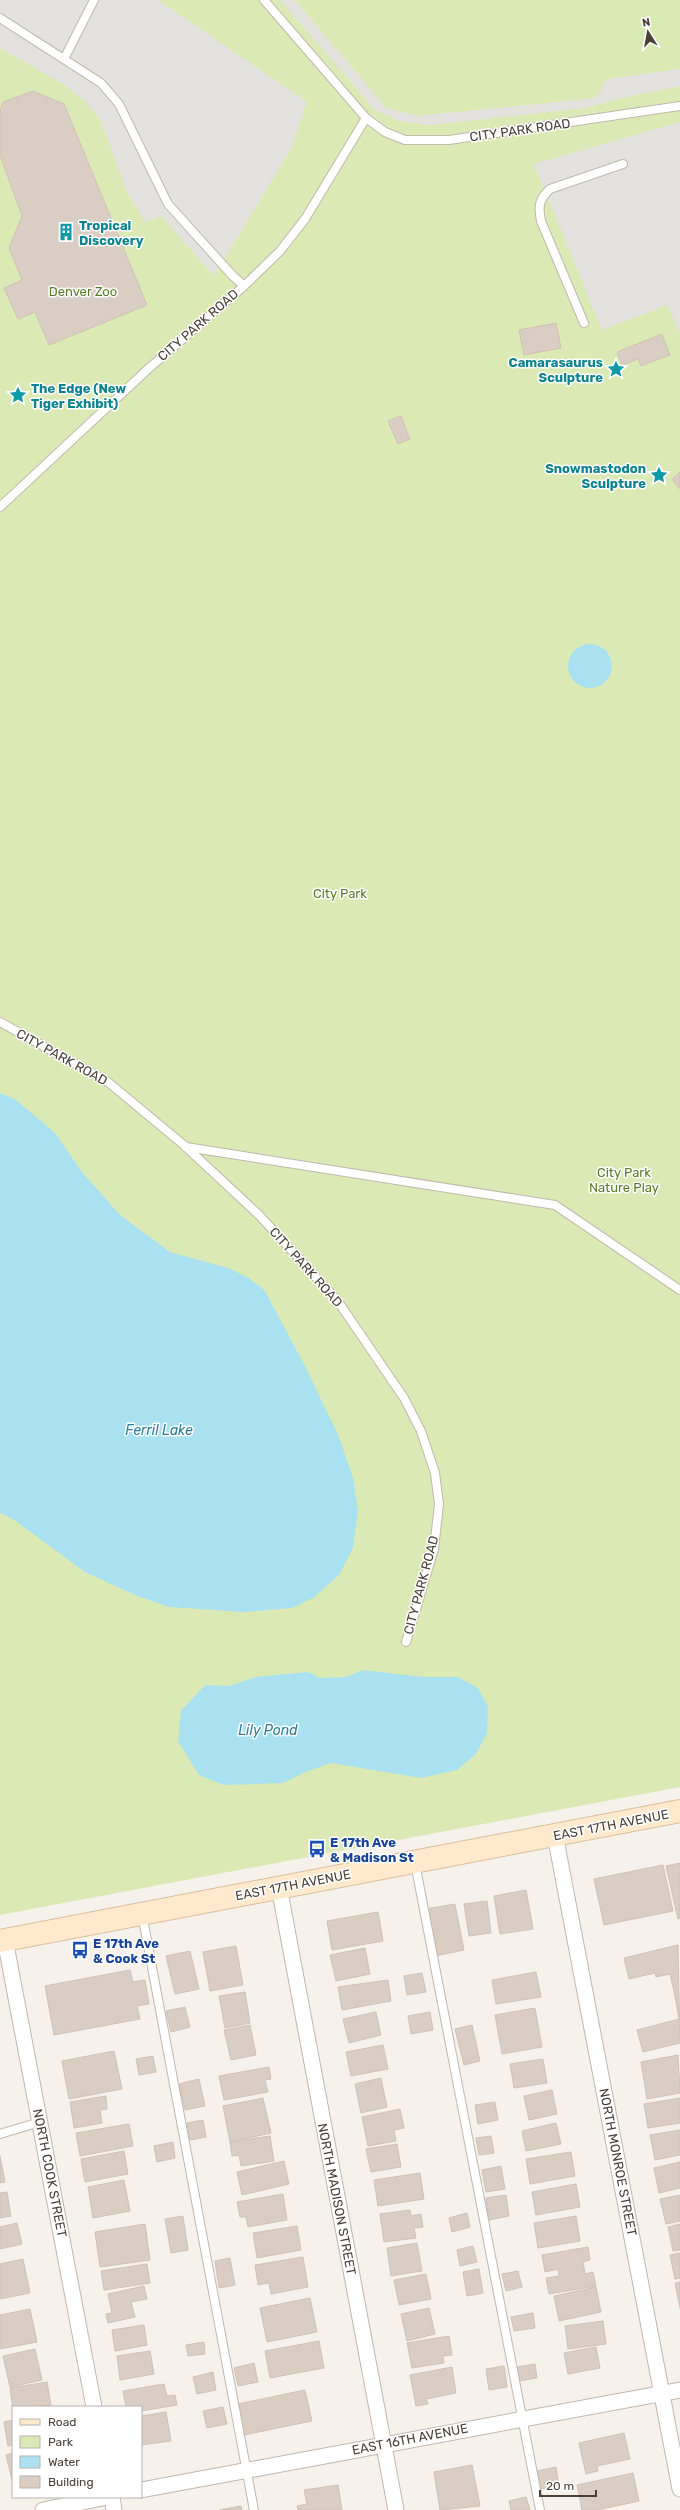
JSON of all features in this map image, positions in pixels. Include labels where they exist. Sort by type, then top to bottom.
[{"type":"main road","name":"EAST 17TH AVENUE","points":[[3,1940],[680,1811]]},
{"type":"street","name":"NORTH MONROE STREET","points":[[555,1835],[680,2489]]},
{"type":"street","name":"NORTH MADISON STREET","points":[[279,1887],[396,2510]]},
{"type":"street","name":"NORTH COOK STREET","points":[[3,1940],[40,2122],[94,2406]]},
{"type":"street","name":"EAST 16TH AVENUE","points":[[142,2490],[680,2390]]},
{"type":"street","points":[[43,2510],[102,2498]]},
{"type":"street","points":[[112,2498],[114,2510]]},
{"type":"lane","points":[[64,59],[94,0]]},
{"type":"lane","name":"CITY PARK ROAD","points":[[264,0],[366,118],[385,132],[405,140],[450,140],[680,106]]},
{"type":"lane","points":[[0,18],[101,83],[119,104],[168,204],[232,276],[244,286]]},
{"type":"lane","name":"CITY PARK ROAD","points":[[0,507],[148,368],[244,286],[280,251],[305,219],[366,118]]},
{"type":"lane","points":[[584,323],[541,221],[539,207],[542,196],[550,189],[623,164]]},
{"type":"lane","name":"CITY PARK ROAD","points":[[0,1022],[108,1082],[186,1146],[259,1215],[338,1300],[404,1398],[420,1431],[435,1473],[439,1504],[434,1549],[406,1642]]},
{"type":"lane","points":[[186,1146],[555,1205],[680,1290]]},
{"type":"lane","points":[[415,1862],[540,2510]]},
{"type":"lane","points":[[142,1914],[254,2510]]},
{"type":"lane","points":[[0,2134],[40,2122]]},
{"type":"green space","name":"City Park","points":[[0,0],[680,0],[680,1787],[0,1915]]},
{"type":"shaded area","points":[[0,0],[158,0],[307,102],[291,149],[214,276],[161,216],[146,222],[126,191],[102,122],[87,103],[65,85],[0,48]]},
{"type":"shaded area","points":[[280,0],[295,0],[386,108],[417,116],[597,98],[607,79],[680,69],[680,86],[613,100],[586,108],[428,125],[399,121],[375,110]]},
{"type":"shaded area","points":[[680,122],[680,334],[667,305],[602,330],[534,164]]},
{"type":"water","points":[[594,644],[599,645],[606,650],[611,657],[611,675],[606,682],[599,687],[586,688],[581,687],[574,682],[569,675],[568,662],[569,657],[574,650],[581,645]]},
{"type":"water","name":"Ferril Lake","points":[[0,1093],[15,1099],[55,1133],[82,1172],[120,1215],[170,1252],[228,1268],[249,1278],[265,1291],[306,1368],[339,1437],[353,1478],[358,1511],[353,1548],[339,1575],[313,1598],[292,1608],[245,1612],[169,1607],[135,1595],[85,1572],[13,1519],[0,1513]]},
{"type":"water","name":"Lily Pond","points":[[363,1670],[423,1677],[458,1677],[478,1688],[488,1707],[487,1733],[476,1754],[457,1770],[421,1778],[331,1763],[305,1772],[283,1783],[223,1785],[199,1775],[178,1741],[181,1711],[205,1685],[230,1686],[256,1677],[308,1672],[320,1678],[347,1677]]},
{"type":"building","name":"Tropical Discovery","points":[[33,91],[64,104],[147,305],[49,345],[35,312],[18,319],[4,288],[22,280],[9,248],[22,216],[0,155],[0,111],[3,102]]},
{"type":"building","points":[[556,323],[561,348],[524,355],[519,330]]},
{"type":"building","points":[[662,334],[670,355],[641,366],[638,359],[622,365],[617,352]]},
{"type":"building","points":[[401,416],[410,439],[398,444],[388,421]]},
{"type":"building","points":[[680,472],[680,489],[672,479]]},
{"type":"building","points":[[680,1863],[680,1918],[678,1919],[666,1866]]},
{"type":"building","points":[[663,1865],[673,1911],[604,1925],[594,1879]]},
{"type":"building","points":[[526,1890],[533,1929],[500,1934],[494,1896]]},
{"type":"building","points":[[487,1901],[491,1933],[469,1936],[464,1904]]},
{"type":"building","points":[[455,1904],[464,1950],[435,1956],[426,1909]]},
{"type":"building","points":[[378,1912],[383,1941],[332,1950],[327,1921]]},
{"type":"building","points":[[678,1945],[680,2043],[643,2052],[637,2030],[679,2019],[674,1991],[670,1974],[656,1977],[655,1973],[629,1979],[624,1958]]},
{"type":"building","points":[[236,1946],[243,1985],[210,1991],[203,1952]]},
{"type":"building","points":[[365,1948],[370,1974],[336,1981],[330,1955]]},
{"type":"building","points":[[190,1951],[199,1989],[175,1994],[166,1956]]},
{"type":"building","points":[[130,1970],[133,1982],[145,1980],[149,2004],[137,2006],[140,2019],[54,2035],[45,1986]]},
{"type":"building","points":[[536,1972],[541,1997],[496,2004],[492,1980]]},
{"type":"building","points":[[422,1973],[426,1992],[407,1995],[404,1976]]},
{"type":"building","points":[[388,1980],[391,2001],[342,2010],[338,1987]]},
{"type":"building","points":[[245,1992],[250,2023],[225,2028],[219,1996]]},
{"type":"building","points":[[185,2007],[190,2027],[171,2032],[166,2011]]},
{"type":"building","points":[[535,2008],[542,2047],[502,2054],[495,2015]]},
{"type":"building","points":[[376,2012],[381,2035],[349,2043],[343,2019]]},
{"type":"building","points":[[430,2012],[433,2030],[411,2034],[408,2016]]},
{"type":"building","points":[[250,2025],[256,2055],[231,2060],[224,2030]]},
{"type":"building","points":[[472,2025],[480,2061],[464,2065],[455,2029]]},
{"type":"building","points":[[383,2045],[388,2069],[351,2076],[346,2052]]},
{"type":"building","points":[[114,2051],[122,2089],[69,2099],[62,2061]]},
{"type":"building","points":[[678,2055],[680,2093],[647,2099],[641,2062]]},
{"type":"building","points":[[153,2056],[156,2072],[139,2075],[136,2059]]},
{"type":"building","points":[[543,2059],[547,2083],[514,2088],[510,2064]]},
{"type":"building","points":[[269,2067],[271,2079],[265,2080],[268,2092],[224,2100],[219,2076]]},
{"type":"building","points":[[381,2078],[387,2107],[361,2113],[355,2084]]},
{"type":"building","points":[[199,2079],[205,2106],[185,2110],[179,2084]]},
{"type":"building","points":[[552,2090],[557,2114],[529,2120],[524,2096]]},
{"type":"building","points":[[106,2096],[107,2109],[100,2110],[102,2123],[74,2128],[70,2102]]},
{"type":"building","points":[[263,2098],[271,2133],[230,2142],[223,2106]]},
{"type":"building","points":[[680,2098],[680,2123],[648,2128],[644,2104]]},
{"type":"building","points":[[495,2102],[498,2120],[478,2124],[475,2105]]},
{"type":"building","points":[[400,2109],[404,2128],[394,2130],[396,2141],[368,2146],[362,2117]]},
{"type":"building","points":[[203,2120],[206,2137],[190,2140],[187,2123]]},
{"type":"building","points":[[556,2123],[561,2144],[526,2151],[522,2131]]},
{"type":"building","points":[[129,2124],[133,2146],[80,2156],[76,2133]]},
{"type":"building","points":[[680,2130],[680,2155],[655,2160],[650,2135]]},
{"type":"building","points":[[270,2136],[274,2161],[241,2166],[239,2155],[232,2156],[230,2142]]},
{"type":"building","points":[[491,2136],[494,2153],[479,2155],[476,2138]]},
{"type":"building","points":[[173,2142],[175,2158],[157,2162],[154,2146]]},
{"type":"building","points":[[397,2144],[401,2167],[371,2172],[366,2149]]},
{"type":"building","points":[[124,2151],[128,2174],[85,2182],[81,2159]]},
{"type":"building","points":[[571,2152],[575,2176],[530,2184],[526,2159]]},
{"type":"building","points":[[0,2156],[5,2182],[0,2183]]},
{"type":"building","points":[[284,2161],[289,2184],[242,2195],[237,2172]]},
{"type":"building","points":[[680,2162],[680,2188],[659,2193],[654,2168]]},
{"type":"building","points":[[501,2166],[505,2189],[486,2192],[482,2170]]},
{"type":"building","points":[[420,2173],[424,2199],[378,2206],[374,2180]]},
{"type":"building","points":[[124,2180],[130,2211],[93,2218],[88,2187]]},
{"type":"building","points":[[576,2184],[580,2207],[536,2215],[532,2192]]},
{"type":"building","points":[[7,2192],[11,2216],[0,2218],[0,2193]]},
{"type":"building","points":[[283,2194],[287,2220],[248,2227],[246,2217],[240,2217],[237,2202]]},
{"type":"building","points":[[506,2195],[509,2216],[489,2220],[486,2198]]},
{"type":"building","points":[[680,2195],[680,2221],[666,2224],[660,2199]]},
{"type":"building","points":[[410,2210],[411,2216],[421,2214],[423,2227],[414,2228],[416,2238],[384,2242],[380,2214]]},
{"type":"building","points":[[467,2213],[470,2227],[452,2232],[449,2218]]},
{"type":"building","points":[[183,2216],[188,2250],[171,2253],[165,2219]]},
{"type":"building","points":[[576,2216],[580,2241],[538,2248],[534,2223]]},
{"type":"building","points":[[17,2223],[22,2244],[0,2249],[0,2227]]},
{"type":"building","points":[[145,2224],[150,2260],[100,2267],[95,2232]]},
{"type":"building","points":[[680,2224],[680,2250],[673,2251],[668,2227]]},
{"type":"building","points":[[297,2226],[301,2250],[257,2258],[253,2233]]},
{"type":"building","points":[[417,2243],[422,2271],[391,2276],[387,2248]]},
{"type":"building","points":[[473,2246],[477,2262],[460,2266],[457,2250]]},
{"type":"building","points":[[588,2247],[590,2260],[583,2262],[585,2274],[593,2272],[596,2286],[549,2294],[546,2278],[559,2276],[558,2269],[545,2272],[542,2255]]},
{"type":"building","points":[[680,2253],[680,2278],[675,2279],[670,2255]]},
{"type":"building","points":[[303,2257],[308,2287],[271,2294],[269,2283],[258,2285],[255,2265]]},
{"type":"building","points":[[230,2258],[235,2285],[219,2288],[215,2261]]},
{"type":"building","points":[[23,2259],[30,2293],[0,2299],[0,2264]]},
{"type":"building","points":[[147,2264],[150,2283],[104,2290],[101,2271]]},
{"type":"building","points":[[479,2269],[483,2293],[467,2296],[463,2272]]},
{"type":"building","points":[[518,2271],[522,2287],[506,2291],[502,2274]]},
{"type":"building","points":[[426,2274],[431,2299],[399,2305],[394,2280]]},
{"type":"building","points":[[680,2282],[680,2308],[675,2283]]},
{"type":"building","points":[[144,2286],[147,2299],[131,2302],[135,2317],[108,2323],[106,2314],[112,2313],[108,2294]]},
{"type":"building","points":[[596,2287],[601,2312],[559,2321],[554,2296]]},
{"type":"building","points":[[310,2298],[317,2332],[267,2342],[260,2308]]},
{"type":"building","points":[[429,2308],[435,2334],[407,2341],[401,2314]]},
{"type":"building","points":[[30,2309],[37,2342],[0,2349],[0,2315]]},
{"type":"building","points":[[533,2313],[535,2328],[514,2331],[511,2317]]},
{"type":"building","points":[[603,2321],[606,2344],[568,2349],[565,2326]]},
{"type":"building","points":[[144,2325],[147,2345],[115,2351],[112,2330]]},
{"type":"building","points":[[449,2336],[452,2355],[443,2356],[444,2363],[412,2368],[407,2343]]},
{"type":"building","points":[[319,2341],[324,2368],[270,2378],[265,2351]]},
{"type":"building","points":[[204,2342],[205,2354],[188,2356],[186,2345]]},
{"type":"building","points":[[596,2347],[600,2368],[568,2374],[564,2353]]},
{"type":"building","points":[[35,2349],[42,2380],[10,2387],[3,2356]]},
{"type":"building","points":[[150,2351],[154,2374],[120,2380],[117,2356]]},
{"type":"building","points":[[254,2363],[258,2382],[238,2386],[234,2368]]},
{"type":"building","points":[[535,2364],[537,2378],[519,2381],[517,2367]]},
{"type":"building","points":[[504,2366],[507,2387],[489,2390],[486,2369]]},
{"type":"building","points":[[452,2367],[456,2393],[426,2399],[428,2404],[416,2406],[410,2375]]},
{"type":"building","points":[[213,2372],[216,2390],[197,2394],[193,2377]]},
{"type":"building","points":[[47,2382],[51,2405],[13,2406],[10,2388]]},
{"type":"building","points":[[164,2384],[167,2396],[175,2395],[177,2405],[142,2411],[142,2406],[126,2406],[123,2391]]},
{"type":"building","points":[[305,2390],[312,2421],[244,2435],[238,2404]]},
{"type":"building","points":[[223,2407],[227,2424],[207,2428],[203,2411]]},
{"type":"building","points":[[166,2412],[171,2441],[142,2445],[142,2416]]},
{"type":"building","points":[[12,2420],[12,2445],[8,2446],[4,2422]]},
{"type":"building","points":[[624,2433],[630,2459],[597,2466],[598,2471],[586,2474],[579,2443]]},
{"type":"building","points":[[12,2453],[12,2480],[6,2455]]},
{"type":"building","points":[[472,2465],[480,2506],[440,2510],[434,2472]]},
{"type":"building","points":[[556,2467],[559,2486],[540,2489],[537,2471]]},
{"type":"building","points":[[633,2473],[639,2501],[597,2510],[582,2510],[577,2485]]},
{"type":"building","points":[[338,2485],[342,2510],[298,2510],[297,2506],[307,2504],[304,2490]]},
{"type":"building","points":[[526,2497],[530,2510],[511,2510],[509,2501]]},
{"type":"building","points":[[241,2506],[242,2510],[219,2510]]},
{"type":"place","name":"Tropical Discovery","points":[[66,232]]},
{"type":"place","name":"Camarasaurus Sculpture","points":[[616,369]]},
{"type":"place","name":"The Edge (New Tiger Exhibit)","points":[[18,395]]},
{"type":"place","name":"Snowmastodon Sculpture","points":[[659,475]]},
{"type":"place","name":"E 17th Ave & Madison St","points":[[317,1849]]},
{"type":"place","name":"E 17th Ave & Cook St","points":[[80,1950]]},
{"type":"park label","name":"Denver Zoo","points":[[83,291]]},
{"type":"park label","name":"City Park Nature Play","points":[[624,1180]]}]
